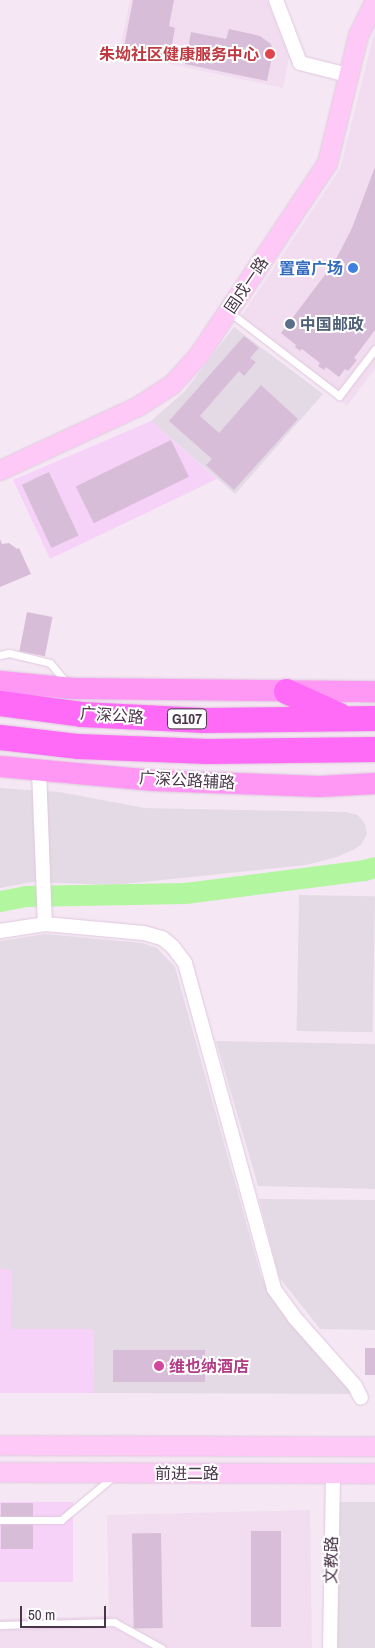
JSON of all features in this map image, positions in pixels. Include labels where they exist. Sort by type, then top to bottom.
[{"type":"highway","points":[[286,690],[345,718]]},
{"type":"highway","name":"广深公路","points":[[0,703],[81,714],[204,720],[375,718]]},
{"type":"highway","name":"广深公路","points":[[0,737],[78,746],[207,751],[375,749]]},
{"type":"main road","name":"固戍一路","points":[[0,470],[117,417],[157,395],[186,370],[327,163],[358,35],[374,0]]},
{"type":"main road","points":[[0,681],[74,688],[375,691]]},
{"type":"main road","name":"广深公路辅路","points":[[0,766],[153,780],[319,786],[375,783]]},
{"type":"main road","name":"前进二路","points":[[0,1445],[375,1446]]},
{"type":"main road","name":"前进二路","points":[[0,1472],[375,1473]]},
{"type":"street","points":[[276,0],[300,63],[348,75]]},
{"type":"street","points":[[39,770],[45,924]]},
{"type":"street","points":[[0,931],[45,924],[144,933],[162,938],[173,947],[185,963],[274,1289],[294,1317],[355,1386],[361,1398]]},
{"type":"street","name":"文教路","points":[[330,1648],[333,1473]]},
{"type":"lane","points":[[228,311],[339,396],[375,349]]},
{"type":"lane","points":[[0,655],[9,653],[50,663],[67,684],[74,688]]},
{"type":"lane","points":[[0,1520],[60,1520],[119,1472]]},
{"type":"lane","points":[[0,1625],[114,1622],[161,1648]]},
{"type":"shaded area","points":[[130,0],[267,0],[289,57],[283,88],[119,53]]},
{"type":"shaded area","points":[[375,30],[375,369],[347,406],[237,323],[340,169]]},
{"type":"shaded area","points":[[234,327],[323,394],[235,494],[151,421],[185,391]]},
{"type":"shaded area","points":[[151,421],[217,479],[50,559],[13,480]]},
{"type":"shaded area","points":[[0,788],[59,792],[145,808],[346,812],[358,815],[365,824],[367,834],[361,845],[353,850],[337,857],[306,865],[114,885],[32,882],[0,888]]},
{"type":"shaded area","points":[[299,895],[375,896],[373,1032],[297,1031]]},
{"type":"shaded area","points":[[45,934],[142,943],[157,948],[175,967],[261,1276],[274,1301],[295,1329],[354,1394],[93,1393],[94,1329],[11,1329],[12,1270],[0,1269],[0,941]]},
{"type":"shaded area","points":[[216,1041],[375,1044],[375,1189],[258,1186]]},
{"type":"shaded area","points":[[259,1199],[375,1200],[375,1330],[320,1329],[279,1277]]},
{"type":"shaded area","points":[[0,1269],[12,1269],[12,1328],[94,1329],[93,1393],[0,1393]]},
{"type":"shaded area","points":[[0,1502],[73,1502],[73,1582],[0,1582]]},
{"type":"shaded area","points":[[337,1502],[375,1502],[375,1648],[337,1648]]},
{"type":"shaded area","points":[[310,1510],[312,1648],[0,1648],[0,1619],[109,1616],[107,1515]]},
{"type":"building","points":[[133,0],[174,0],[169,26],[175,28],[169,61],[123,52]]},
{"type":"building","points":[[229,29],[260,36],[271,44],[273,52],[267,81],[185,64],[191,32],[226,39]]},
{"type":"building","name":"置富广场","points":[[375,167],[375,330],[354,358],[357,360],[348,371],[345,369],[339,377],[326,367],[324,370],[318,366],[320,363],[302,349],[300,351],[295,347],[296,345],[281,333],[334,263],[352,228]]},
{"type":"building","points":[[244,336],[259,348],[250,358],[256,362],[244,376],[239,371],[200,416],[219,433],[261,385],[298,419],[234,490],[206,465],[212,459],[169,421]]},
{"type":"building","points":[[171,440],[189,477],[94,523],[76,486]]},
{"type":"building","points":[[49,472],[79,535],[51,548],[22,485]]},
{"type":"building","points":[[0,539],[2,544],[9,543],[17,549],[19,548],[31,574],[0,587]]},
{"type":"building","points":[[27,612],[53,617],[45,656],[19,651]]},
{"type":"building","points":[[365,1348],[375,1348],[375,1375],[365,1375]]},
{"type":"building","name":"维也纳酒店","points":[[113,1350],[205,1350],[205,1382],[113,1382]]},
{"type":"building","points":[[1,1503],[33,1503],[33,1549],[1,1549]]},
{"type":"building","points":[[251,1531],[281,1531],[281,1627],[251,1627]]},
{"type":"building","points":[[161,1533],[163,1628],[134,1628],[132,1534]]},
{"type":"waterway","points":[[0,901],[26,896],[185,893],[375,867]]},
{"type":"place","name":"朱坳社区健康服务中心","points":[[270,54]]},
{"type":"place","name":"置富广场","points":[[353,268]]},
{"type":"place","name":"中国邮政","points":[[290,324]]},
{"type":"place","name":"维也纳酒店","points":[[159,1366]]}]
